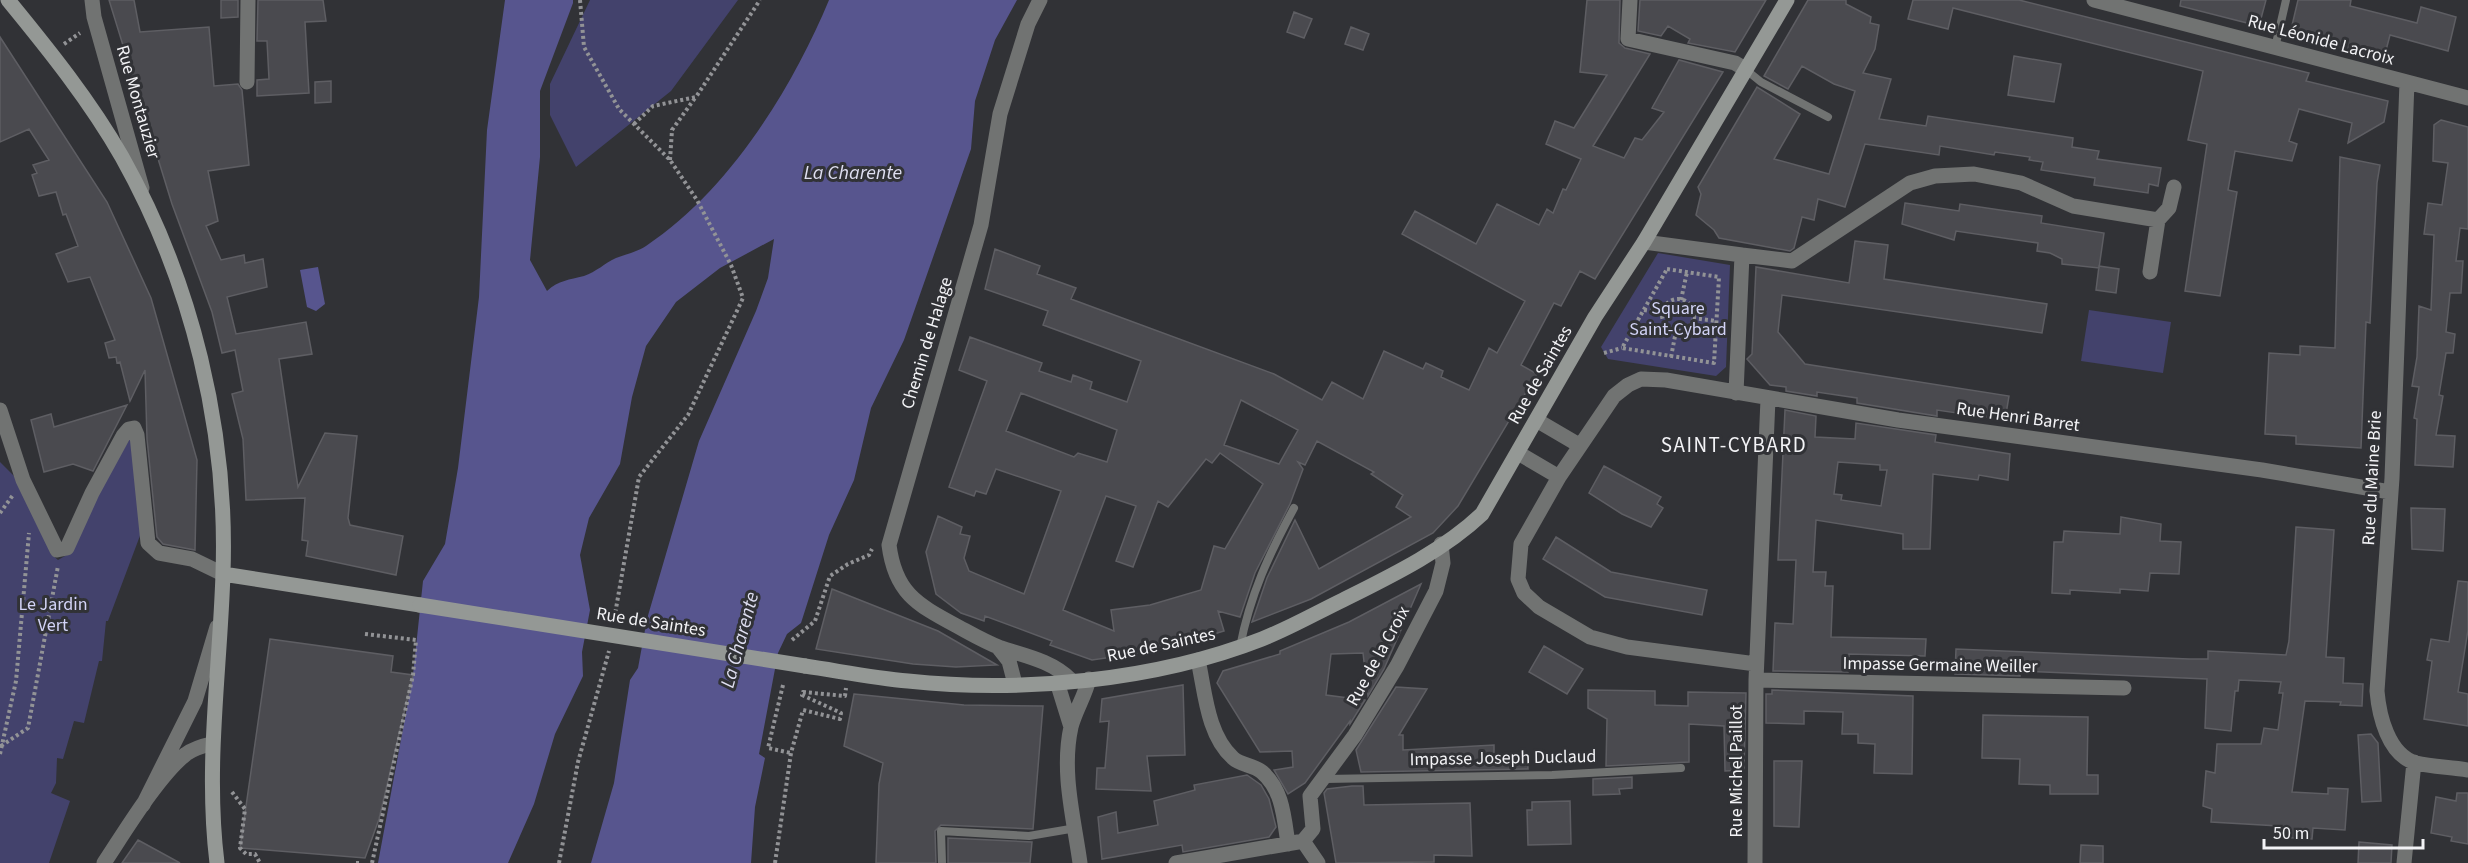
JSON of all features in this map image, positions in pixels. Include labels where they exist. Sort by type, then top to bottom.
[{"type":"main road","points":[[8,0],[51,52],[122,157],[150,214],[178,281],[213,419],[221,480],[223,574],[212,744],[213,826],[217,863]]},
{"type":"main road","name":"Rue de Saintes","points":[[223,574],[908,681],[1015,684],[1089,679],[1198,660],[1263,639],[1390,577],[1464,531],[1482,514],[1538,421],[1596,317],[1644,242],[1787,0]]},
{"type":"street","name":"Rue Montauzier","points":[[92,0],[96,23],[150,214]]},
{"type":"street","points":[[247,82],[248,0]]},
{"type":"street","name":"Chemin de Halage","points":[[1040,0],[1028,24],[1000,114],[981,225],[956,322],[889,545],[892,567],[899,581],[920,606],[998,646],[1062,670],[1064,681]]},
{"type":"street","points":[[1630,0],[1628,39],[1736,63],[1745,69]]},
{"type":"street","name":"Rue Léonide Lacroix","points":[[2094,0],[2121,3],[2275,48],[2468,98]]},
{"type":"street","name":"Rue du Maine Brie","points":[[2407,82],[2401,288],[2377,691],[2379,714],[2397,750],[2414,762]]},
{"type":"street","points":[[1644,242],[1792,261],[1910,183],[1935,176],[1974,174],[2021,183],[2073,206],[2158,220]]},
{"type":"street","points":[[2150,272],[2158,220],[2169,208],[2174,187]]},
{"type":"street","points":[[1736,393],[1742,255]]},
{"type":"street","name":"Rue Henri Barret","points":[[1579,445],[1594,428],[1614,396],[1628,385],[1641,380],[1666,380],[1768,399],[2390,492]]},
{"type":"street","name":"Rue Michel Paillot","points":[[1755,863],[1756,664],[1768,399]]},
{"type":"street","points":[[0,410],[32,500],[52,543],[61,551],[71,541],[92,494],[123,436],[129,429],[134,428],[137,435],[148,543],[159,553],[192,559],[223,574]]},
{"type":"street","points":[[1538,421],[1579,445],[1521,544],[1518,579],[1524,593],[1539,607],[1590,637],[1627,647],[1756,664]]},
{"type":"street","points":[[1518,453],[1559,477]]},
{"type":"street","name":"Rue de la Croix","points":[[1310,796],[1325,778],[1397,666],[1436,591],[1443,563],[1441,544]]},
{"type":"street","points":[[143,805],[195,700],[219,621]]},
{"type":"street","points":[[998,646],[1009,661],[1015,684]]},
{"type":"street","points":[[1198,660],[1210,717],[1220,739],[1233,759],[1261,771],[1274,787],[1296,842],[1318,863]]},
{"type":"street","points":[[1071,727],[1089,679]]},
{"type":"street","name":"Impasse Germaine Weiller","points":[[1756,680],[2124,688]]},
{"type":"street","points":[[1064,681],[1071,727],[1068,781],[1080,863]]},
{"type":"street","points":[[104,863],[143,805],[187,753],[212,744]]},
{"type":"street","points":[[2404,863],[2414,762],[2468,770]]},
{"type":"street","points":[[1176,863],[1296,842],[1312,829],[1310,796],[1282,805]]},
{"type":"lane","points":[[2275,48],[2286,0]]},
{"type":"lane","points":[[1745,69],[1761,82],[1828,117]]},
{"type":"lane","points":[[1240,647],[1244,625],[1267,557],[1294,508]]},
{"type":"lane","name":"Impasse Joseph Duclaud","points":[[1325,778],[1552,775],[1681,768]]},
{"type":"lane","points":[[942,863],[941,831],[1029,836],[1076,828]]},
{"type":"path","points":[[580,0],[584,47],[619,109],[670,160],[697,200],[731,265],[743,298],[688,414],[639,477],[613,624]]},
{"type":"path","points":[[670,160],[672,130],[696,98],[760,0]]},
{"type":"path","points":[[51,52],[96,23]]},
{"type":"path","points":[[634,124],[653,106],[696,98]]},
{"type":"path","points":[[1605,353],[1622,348],[1714,363],[1719,277],[1667,269],[1622,348]]},
{"type":"path","points":[[1681,300],[1687,272]]},
{"type":"path","points":[[1672,300],[1681,300],[1693,310],[1693,318],[1683,330],[1676,331],[1668,328],[1662,313],[1665,305],[1672,300]]},
{"type":"path","points":[[1644,310],[1662,313]]},
{"type":"path","points":[[1693,318],[1716,321]]},
{"type":"path","points":[[1671,357],[1676,331]]},
{"type":"path","points":[[0,754],[16,681],[32,500]]},
{"type":"path","points":[[1,746],[28,728],[61,551]]},
{"type":"path","points":[[792,640],[815,621],[825,588]]},
{"type":"path","points":[[365,634],[416,640],[413,675],[372,863]]},
{"type":"path","points":[[559,863],[578,762],[609,646]]},
{"type":"path","points":[[775,863],[791,753],[803,710],[840,719],[841,713],[802,695],[803,692],[845,696],[848,672]]},
{"type":"path","points":[[783,685],[768,748],[791,753]]},
{"type":"path","points":[[232,792],[245,809],[240,848],[246,854],[255,854],[260,863]]},
{"type":"green space","points":[[590,0],[738,0],[671,91],[576,167],[550,115],[550,84]]},
{"type":"green space","name":"Square Saint-Cybard","points":[[1658,253],[1730,265],[1726,367],[1716,376],[1608,359],[1601,347]]},
{"type":"green space","points":[[2089,310],[2171,322],[2163,373],[2081,361]]},
{"type":"green space","name":"Le Jardin Vert","points":[[131,437],[141,533],[108,621],[106,621],[102,661],[99,661],[84,723],[74,721],[63,759],[57,758],[56,783],[51,793],[70,801],[49,863],[0,863],[0,462],[21,483],[51,554],[58,560],[72,552],[92,502]]},
{"type":"water","name":"La Charente","points":[[505,0],[573,0],[540,91],[540,157],[530,260],[547,291],[560,282],[588,274],[616,258],[643,248],[676,224],[704,197],[730,168],[776,103],[814,34],[829,0],[1017,0],[995,40],[975,101],[971,149],[904,340],[871,408],[854,480],[829,535],[801,623],[787,634],[778,653],[759,754],[765,758],[755,807],[751,863],[591,863],[614,783],[630,680],[638,668],[647,619],[699,441],[756,311],[768,278],[774,239],[720,268],[676,302],[646,346],[632,397],[620,464],[589,518],[580,555],[590,610],[582,652],[583,676],[555,734],[534,804],[508,863],[378,863],[413,675],[423,581],[445,544],[458,468],[479,297],[487,130]]},
{"type":"water","points":[[318,267],[325,304],[316,311],[307,307],[300,270]]},
{"type":"building","points":[[109,0],[134,0],[140,32],[209,27],[214,86],[238,84],[242,90],[249,165],[208,171],[218,221],[206,226],[221,260],[244,255],[245,263],[263,259],[267,287],[227,297],[236,334],[306,322],[312,354],[279,359],[298,487],[325,433],[357,436],[348,518],[350,525],[403,536],[396,575],[306,556],[308,541],[302,540],[305,498],[246,500],[243,439],[232,394],[243,391],[235,350],[222,353],[212,312],[172,204]]},
{"type":"building","points":[[221,0],[238,0],[238,17],[221,18]]},
{"type":"building","points":[[258,0],[323,0],[326,21],[305,22],[309,93],[257,96],[257,80],[269,79],[267,41],[257,41]]},
{"type":"building","points":[[1587,0],[1620,0],[1619,43],[1625,48],[1650,54],[1593,146],[1624,158],[1635,138],[1642,140],[1664,112],[1652,108],[1679,60],[1723,72],[1595,279],[1580,271],[1561,306],[1554,303],[1521,365],[1537,374],[1458,506],[1433,533],[1311,599],[1252,622],[1267,578],[1295,520],[1319,569],[1411,517],[1396,507],[1403,495],[1371,474],[1374,472],[1317,441],[1305,465],[1298,462],[1303,469],[1290,504],[1255,573],[1240,617],[1218,611],[1224,631],[1161,650],[1092,660],[1050,645],[1052,641],[985,616],[984,621],[961,613],[936,594],[926,552],[938,516],[962,527],[960,534],[970,536],[964,558],[969,571],[1024,594],[1061,491],[996,469],[986,494],[976,491],[974,496],[949,487],[987,381],[959,370],[970,337],[1042,363],[1039,371],[1071,382],[1073,375],[1092,382],[1090,389],[1127,402],[1141,361],[1043,325],[1048,311],[985,289],[995,249],[1040,266],[1037,274],[1076,288],[1071,299],[1274,374],[1322,400],[1332,382],[1363,399],[1384,351],[1423,369],[1426,363],[1443,371],[1441,377],[1469,390],[1489,348],[1497,353],[1525,301],[1402,234],[1415,211],[1476,244],[1497,204],[1539,225],[1547,209],[1553,213],[1563,189],[1566,190],[1581,159],[1546,144],[1555,121],[1574,128],[1607,75],[1580,72]],"holes":[[[1021,393],[1117,430],[1107,462],[1078,453],[1074,457],[1006,431]],[[1241,400],[1298,430],[1279,464],[1224,445]],[[1220,453],[1263,484],[1225,549],[1214,546],[1201,590],[1150,605],[1111,610],[1114,631],[1063,610],[1106,496],[1136,506],[1116,561],[1133,567],[1158,501],[1168,507],[1206,459],[1212,463]]]},
{"type":"building","points":[[1640,0],[1766,0],[1735,52],[1688,43],[1690,39],[1668,26],[1661,36],[1638,31]]},
{"type":"building","points":[[1808,0],[1846,0],[1846,4],[1871,17],[1870,23],[1879,25],[1875,49],[1863,73],[1891,79],[1879,119],[1926,126],[1928,116],[2073,138],[2072,147],[2099,151],[2097,159],[2161,168],[2158,186],[2149,184],[2148,193],[2094,185],[2095,178],[2041,170],[2043,162],[2029,160],[2030,157],[1995,152],[1994,155],[1940,146],[1939,155],[1865,144],[1845,207],[1818,199],[1814,220],[1802,217],[1794,248],[1790,251],[1719,238],[1714,230],[1696,215],[1701,194],[1698,187],[1757,87],[1800,114],[1774,159],[1829,174],[1855,91],[1834,84],[1802,66],[1788,89],[1764,76]]},
{"type":"building","points":[[1913,0],[2019,0],[2309,73],[2306,81],[2388,101],[2384,122],[2348,143],[2352,123],[2299,109],[2289,141],[2297,144],[2292,161],[2235,151],[2228,190],[2237,192],[2220,296],[2185,291],[2207,144],[2188,140],[2203,71],[1953,8],[1948,29],[1908,19]]},
{"type":"building","points":[[2181,0],[2266,0],[2259,26],[2180,6]]},
{"type":"building","points":[[2298,0],[2351,0],[2350,6],[2417,23],[2421,7],[2456,17],[2448,51],[2390,35],[2384,58],[2290,34]]},
{"type":"building","points":[[1294,12],[1312,19],[1304,38],[1287,32]]},
{"type":"building","points":[[1351,27],[1369,34],[1363,50],[1345,44]]},
{"type":"building","points":[[0,37],[107,202],[151,298],[197,460],[195,550],[163,544],[157,537],[147,439],[145,370],[130,401],[120,362],[117,363],[116,357],[109,358],[105,343],[115,340],[90,277],[68,282],[56,254],[78,246],[66,214],[63,215],[56,192],[39,196],[32,175],[37,173],[33,165],[49,160],[29,129],[0,142]]},
{"type":"building","points":[[2014,56],[2061,64],[2054,102],[2008,95]]},
{"type":"building","points":[[331,81],[331,102],[315,103],[315,82]]},
{"type":"building","points":[[2441,120],[2468,127],[2468,229],[2460,228],[2456,261],[2463,261],[2461,293],[2450,293],[2446,332],[2455,334],[2453,353],[2446,353],[2439,395],[2443,396],[2436,435],[2455,436],[2453,467],[2415,465],[2417,419],[2414,418],[2419,387],[2412,386],[2417,357],[2419,306],[2431,310],[2434,235],[2424,234],[2428,203],[2442,205],[2448,163],[2433,161],[2434,125]]},
{"type":"building","points":[[2340,157],[2380,165],[2377,183],[2370,323],[2366,322],[2361,448],[2296,444],[2296,436],[2265,434],[2269,353],[2300,355],[2300,346],[2335,348]]},
{"type":"building","points":[[1905,203],[1959,211],[1960,204],[2042,216],[2041,223],[2104,233],[2099,268],[2062,264],[2062,259],[2050,253],[2037,251],[2038,243],[1956,231],[1954,240],[1902,224]]},
{"type":"building","points":[[1855,241],[1888,245],[1884,279],[2047,304],[2042,333],[1782,295],[1778,332],[1805,364],[2009,396],[2005,420],[1937,410],[1937,416],[1857,403],[1857,398],[1817,392],[1817,396],[1786,391],[1786,387],[1770,385],[1747,359],[1752,354],[1756,267],[1849,283]]},
{"type":"building","points":[[2099,266],[2119,269],[2116,293],[2096,290]]},
{"type":"building","points":[[127,405],[93,471],[73,464],[44,472],[31,420],[51,414],[54,427]]},
{"type":"building","points":[[1785,410],[1816,416],[1815,437],[1855,439],[1856,423],[1936,435],[1935,442],[2010,454],[2008,480],[1979,475],[1978,480],[1933,474],[1930,549],[1903,549],[1903,534],[1816,520],[1813,572],[1826,572],[1825,586],[1833,586],[1831,637],[1926,639],[1925,656],[1849,654],[1848,672],[1773,671],[1775,623],[1793,624],[1796,560],[1778,560]],"holes":[[[1838,462],[1880,465],[1880,470],[1887,470],[1881,506],[1841,500],[1842,495],[1834,494]]]},
{"type":"building","points":[[1604,466],[1661,497],[1657,504],[1663,508],[1651,527],[1622,514],[1589,493]]},
{"type":"building","points":[[2411,508],[2445,509],[2443,551],[2412,549]]},
{"type":"building","points":[[2121,517],[2161,524],[2160,541],[2181,542],[2179,574],[2150,573],[2148,591],[2120,589],[2120,593],[2070,590],[2070,594],[2052,593],[2054,542],[2063,542],[2064,531],[2120,534]]},
{"type":"building","points":[[2296,527],[2334,530],[2326,657],[2344,658],[2343,683],[2363,684],[2362,706],[2340,705],[2341,702],[2305,701],[2292,792],[2328,794],[2328,788],[2348,789],[2345,830],[2313,828],[2312,839],[2279,837],[2279,826],[2211,822],[2212,809],[2203,806],[2206,771],[2215,773],[2217,744],[2261,744],[2264,728],[2278,730],[2283,693],[2279,693],[2281,682],[2239,680],[2238,691],[2235,691],[2231,731],[2205,728],[2207,679],[2020,671],[2020,676],[1955,674],[1956,649],[2189,659],[2208,659],[2208,651],[2286,655],[2289,641]]},
{"type":"building","points":[[1556,537],[1611,572],[1707,590],[1702,615],[1605,597],[1543,559]]},
{"type":"building","points":[[2458,581],[2468,582],[2468,630],[2458,692],[2468,694],[2468,726],[2424,719],[2432,661],[2427,660],[2431,639],[2449,642]]},
{"type":"building","points":[[1421,584],[1384,669],[1368,696],[1363,653],[1331,654],[1326,695],[1365,700],[1350,724],[1350,721],[1305,783],[1288,794],[1274,770],[1293,767],[1292,751],[1260,752],[1217,683],[1223,671],[1280,654],[1280,651],[1349,622]]},
{"type":"building","points":[[832,589],[938,631],[997,665],[956,667],[913,664],[816,649]]},
{"type":"building","points":[[270,639],[393,656],[391,672],[413,675],[379,819],[365,858],[240,848]]},
{"type":"building","points":[[1544,646],[1583,669],[1567,694],[1529,672]]},
{"type":"building","points":[[1183,685],[1185,755],[1147,756],[1151,791],[1096,789],[1097,768],[1105,768],[1109,721],[1100,722],[1102,699]]},
{"type":"building","points":[[1396,687],[1427,689],[1399,735],[1403,735],[1403,750],[1494,745],[1494,754],[1527,753],[1528,769],[1361,772],[1356,750]]},
{"type":"building","points":[[1588,690],[1655,691],[1655,705],[1688,706],[1688,692],[1746,693],[1744,770],[1725,771],[1724,726],[1689,724],[1689,762],[1606,766],[1607,719],[1588,708]]},
{"type":"building","points":[[1772,690],[1913,696],[1912,774],[1874,773],[1875,744],[1858,743],[1858,734],[1842,734],[1843,712],[1804,711],[1804,724],[1766,723],[1766,694],[1772,694]]},
{"type":"building","points":[[854,694],[964,705],[1043,706],[1033,829],[941,825],[935,831],[936,863],[876,863],[879,784],[883,763],[844,746]]},
{"type":"building","points":[[1983,715],[2088,717],[2087,775],[2098,775],[2098,794],[2050,794],[2050,785],[2019,784],[2020,759],[1982,758]]},
{"type":"building","points":[[2371,734],[2378,743],[2381,801],[2362,802],[2358,735]]},
{"type":"building","points":[[1774,761],[1802,761],[1799,827],[1774,826]]},
{"type":"building","points":[[1247,775],[1261,785],[1269,799],[1276,827],[1269,837],[1183,852],[1182,845],[1102,859],[1098,817],[1116,812],[1118,833],[1158,825],[1154,801],[1195,790],[1194,785]]},
{"type":"building","points":[[1632,777],[1632,788],[1619,789],[1620,794],[1593,795],[1593,779]]},
{"type":"building","points":[[1363,786],[1364,805],[1470,803],[1472,856],[1434,855],[1434,862],[1336,863],[1324,793],[1327,789]]},
{"type":"building","points":[[2457,793],[2468,793],[2468,844],[2451,841],[2452,837],[2431,833],[2436,797],[2456,801]]},
{"type":"building","points":[[1570,801],[1571,844],[1528,845],[1527,810],[1532,810],[1532,802]]},
{"type":"building","points":[[948,838],[1032,842],[1030,863],[948,863]]},
{"type":"building","points":[[138,840],[180,863],[122,863]]},
{"type":"building","points":[[2359,842],[2392,845],[2391,863],[2358,863]]},
{"type":"building","points":[[2081,845],[2103,846],[2103,863],[2080,863]]},
{"type":"district","name":"SAINT-CYBARD","points":[[1734,445]]}]
